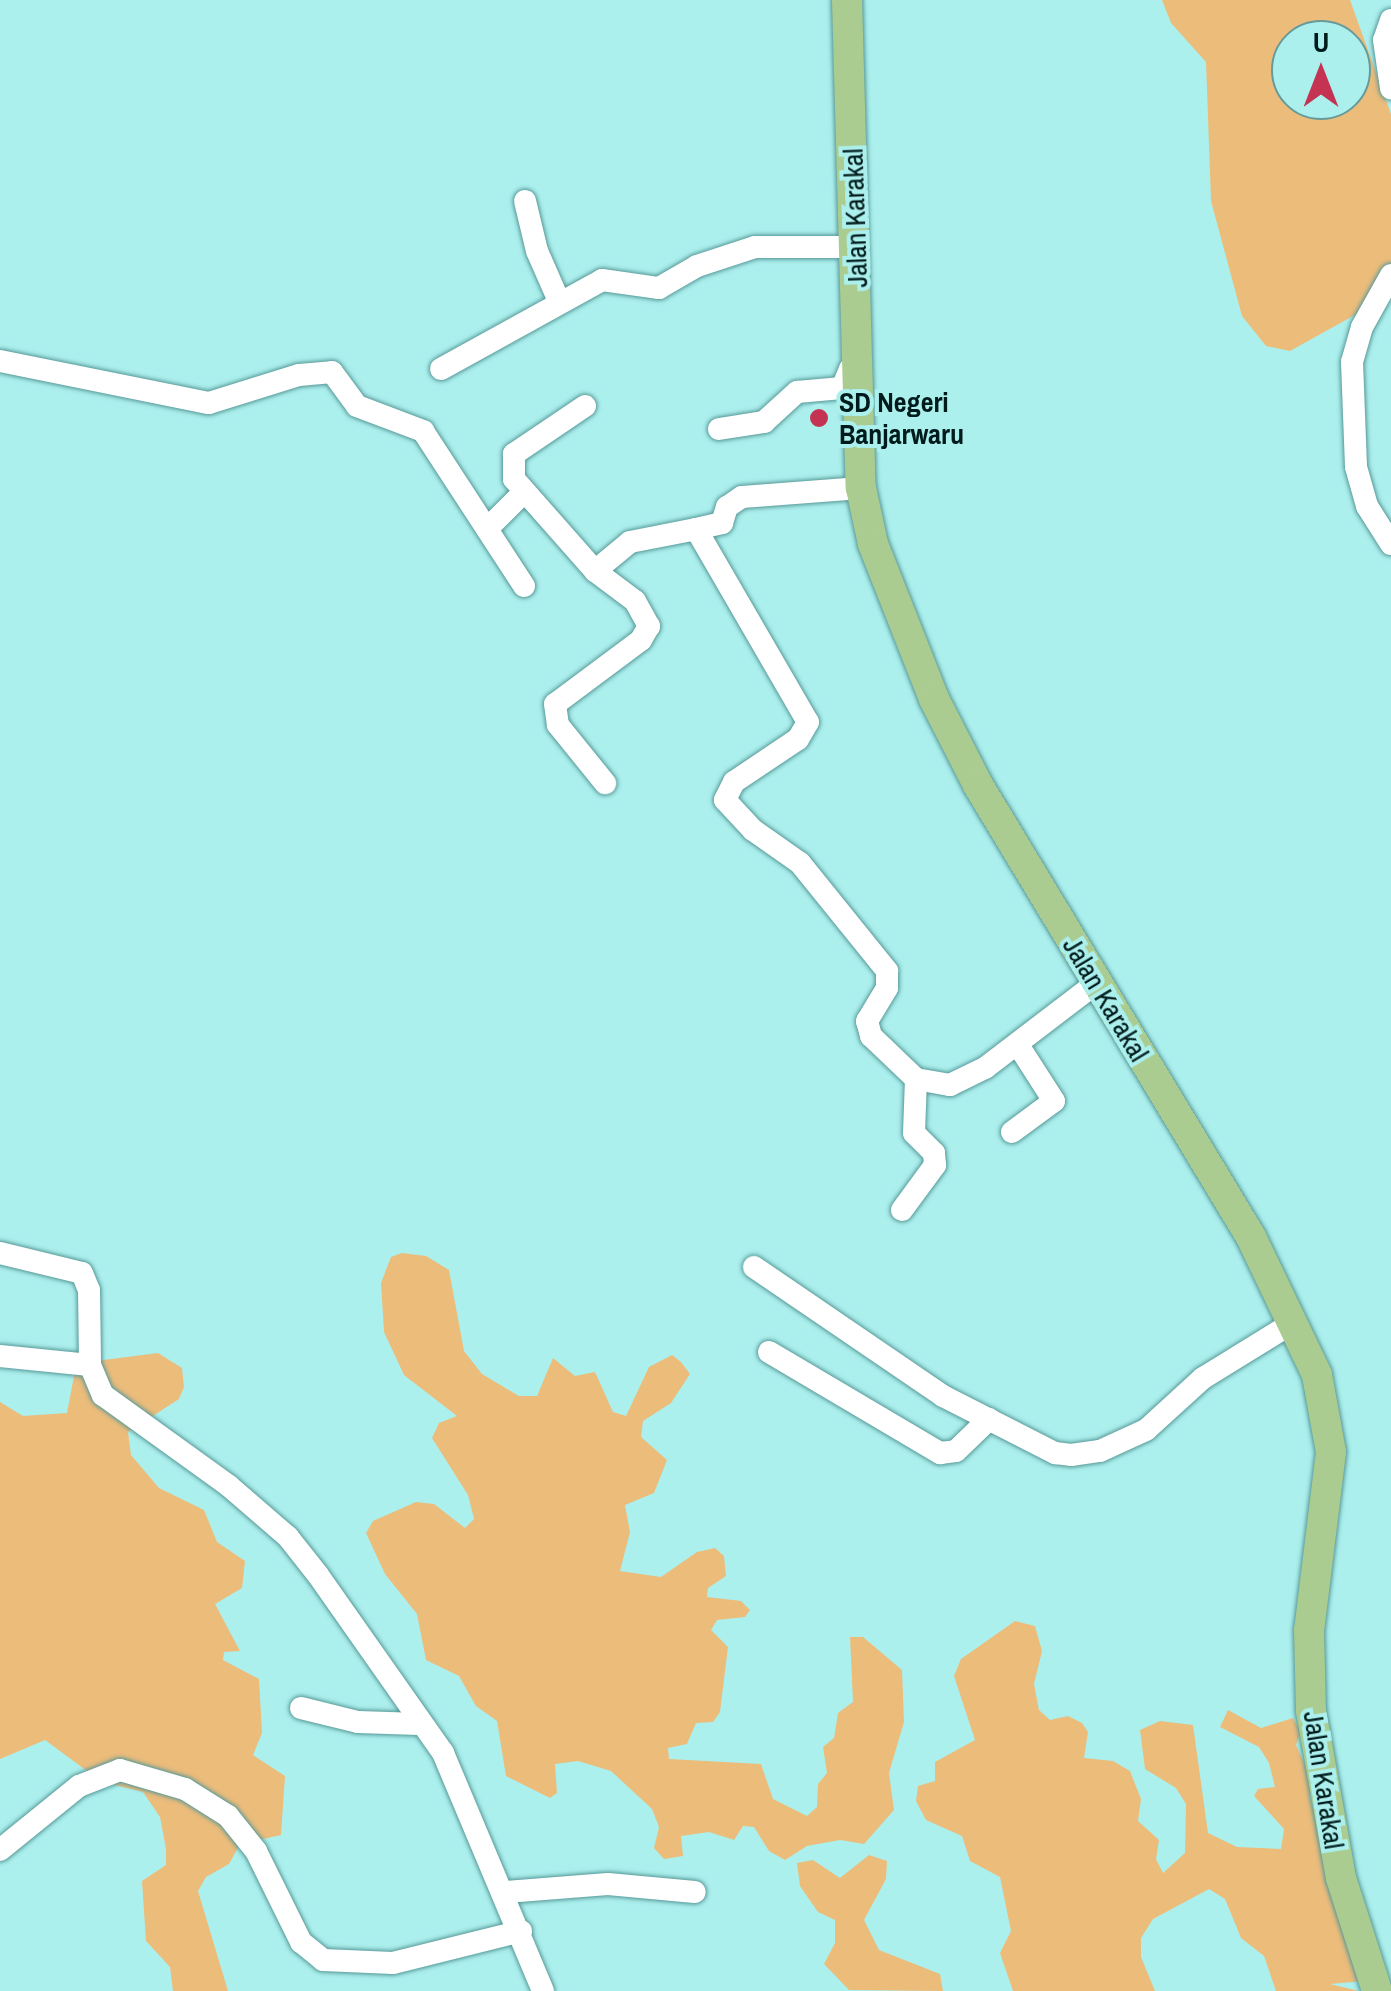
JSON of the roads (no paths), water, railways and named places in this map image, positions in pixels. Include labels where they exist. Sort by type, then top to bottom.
[{"type":"main road","name":"Jalan Karakal","points":[[847,0],[861,488],[873,544],[934,700],[1096,983],[1251,1237],[1317,1375],[1331,1452],[1309,1630],[1314,1739],[1341,1878],[1377,1991]]},
{"type":"street","points":[[1391,20],[1384,40],[1391,88]]},
{"type":"street","points":[[525,201],[536,251],[559,301]]},
{"type":"street","points":[[441,369],[607,278],[668,287],[697,266],[755,246],[856,247]]},
{"type":"street","points":[[1391,275],[1362,328],[1352,362],[1358,478],[1391,544]]},
{"type":"street","points":[[0,361],[210,404],[299,374],[332,372],[357,406],[422,431],[524,586]]},
{"type":"street","points":[[719,428],[764,422],[797,392],[842,388],[850,369],[858,367]]},
{"type":"street","points":[[585,406],[514,454],[512,473],[524,492],[595,571],[636,600],[648,626],[641,640],[554,704],[558,725],[605,783]]},
{"type":"street","points":[[595,571],[630,542],[722,523],[737,498],[861,488]]},
{"type":"street","points":[[488,530],[524,492]]},
{"type":"street","points":[[696,528],[808,722],[798,740],[734,782],[726,800],[753,830],[800,862],[886,971],[887,988],[866,1028],[916,1079],[950,1084],[1018,1045],[1096,983]]},
{"type":"street","points":[[1012,1132],[1054,1101],[1018,1045]]},
{"type":"street","points":[[902,1210],[935,1164],[934,1153],[914,1133],[916,1079]]},
{"type":"street","points":[[0,1252],[82,1272],[89,1290],[90,1365],[118,1411],[218,1478],[288,1537],[442,1754],[506,1892],[544,1991]]},
{"type":"street","points":[[754,1267],[943,1396],[1055,1454],[1100,1452],[1146,1430],[1203,1378],[1294,1322]]},
{"type":"street","points":[[769,1352],[940,1453],[956,1451],[989,1419]]},
{"type":"street","points":[[0,1356],[90,1365]]},
{"type":"street","points":[[301,1708],[358,1722],[419,1724]]},
{"type":"street","points":[[0,1850],[79,1786],[120,1770],[186,1789],[228,1816],[256,1851],[301,1942],[323,1960],[394,1963],[521,1931]]},
{"type":"street","points":[[506,1892],[608,1884],[695,1892]]},
{"type":"place","name":"SD Negeri Banjarwaru","points":[[819,418]]}]
